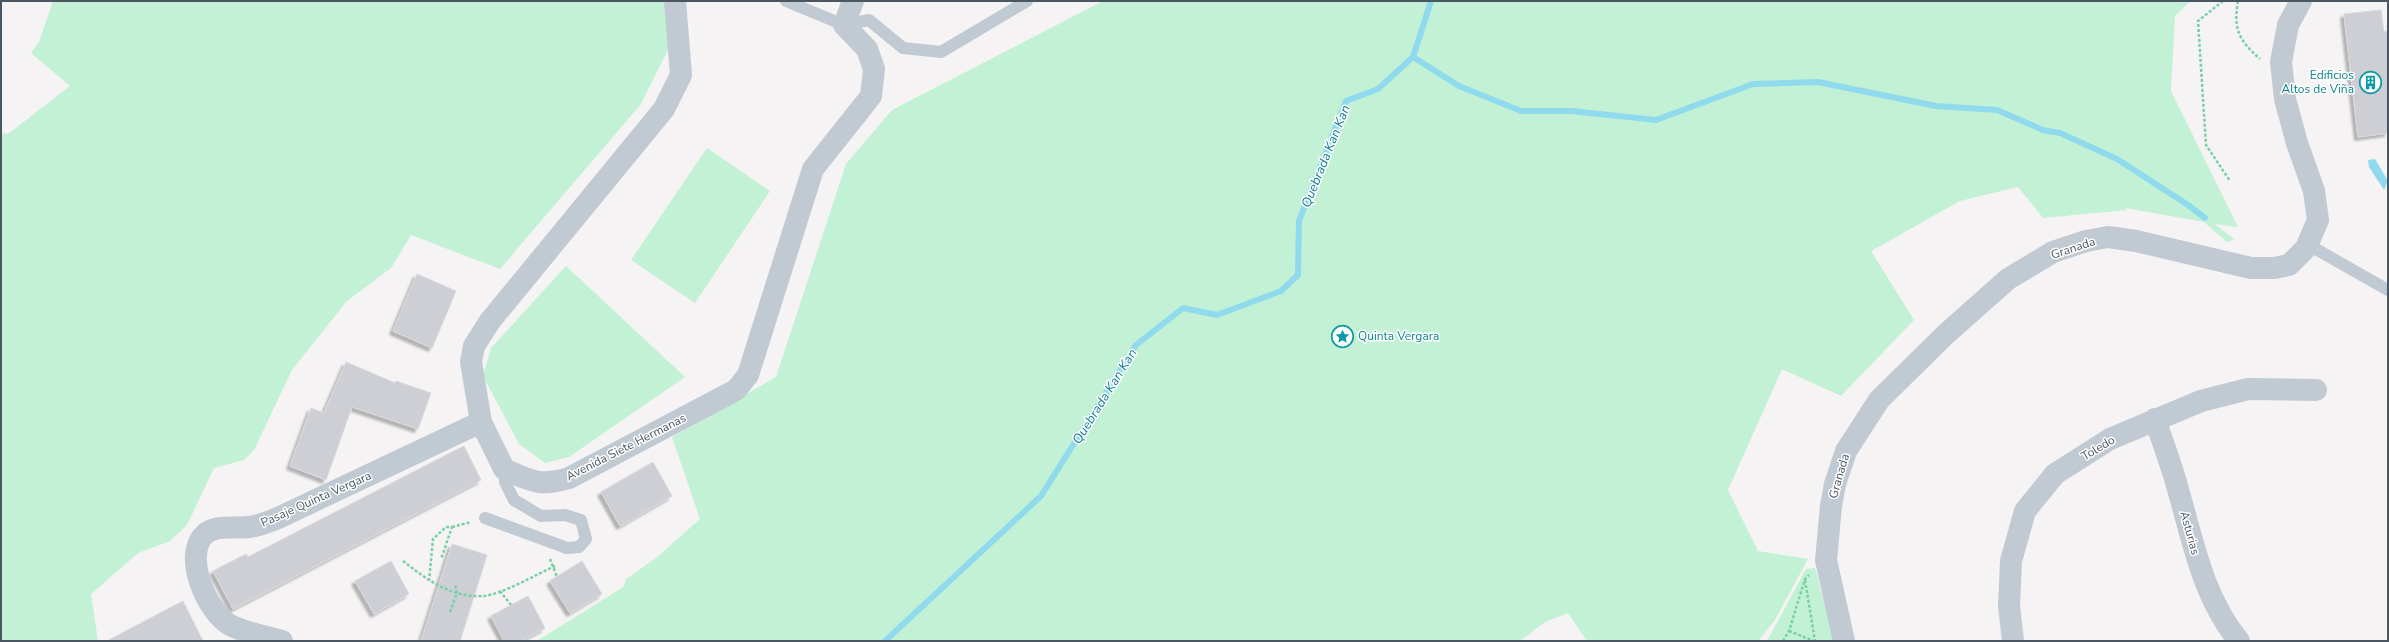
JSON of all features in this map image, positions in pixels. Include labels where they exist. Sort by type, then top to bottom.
[{"type":"street","points":[[504,469],[481,422],[471,362],[474,346],[490,321],[664,108],[681,75],[675,1]]},
{"type":"street","points":[[844,25],[852,1]]},
{"type":"street","name":"Granada","points":[[1844,641],[1826,560],[1831,506],[1835,484],[1844,457],[1879,400],[1946,334],[2008,279],[2053,252],[2086,241],[2108,237],[2136,241],[2251,268],[2274,268],[2289,265],[2307,244],[2318,220],[2314,191],[2297,143],[2285,99],[2281,62],[2288,26],[2301,1]]},
{"type":"street","name":"Avenida Siete Hermanas","points":[[504,469],[534,482],[550,483],[569,478],[736,390],[748,375],[813,169],[871,96],[874,69],[867,50],[844,25]]},
{"type":"street","name":"Toledo","points":[[2013,641],[2009,606],[2011,561],[2025,511],[2055,474],[2110,439],[2201,401],[2248,389],[2316,390]]},
{"type":"street","name":"Asturias","points":[[2155,419],[2177,485],[2196,556],[2209,591],[2229,628],[2239,641]]},
{"type":"street","name":"Pasaje Quinta Vergara","points":[[282,641],[231,625],[223,620],[211,604],[199,583],[196,553],[197,544],[205,534],[220,528],[249,527],[272,520],[481,422]]},
{"type":"lane","points":[[786,1],[844,25],[870,20],[903,48],[941,52],[1027,1]]},
{"type":"lane","points":[[2307,244],[2388,290]]},
{"type":"lane","points":[[485,518],[567,548],[579,547],[586,539],[581,520],[565,515],[541,516],[514,500],[505,482],[504,469]]},
{"type":"path","points":[[2223,1],[2198,21],[2206,145],[2230,181]]},
{"type":"path","points":[[2238,1],[2235,20],[2244,45],[2261,60],[2281,62]]},
{"type":"path","points":[[429,582],[433,538],[446,527],[452,527],[441,559]]},
{"type":"path","points":[[1783,641],[1789,631],[1805,579],[1826,560]]},
{"type":"path","points":[[403,561],[429,582],[457,593],[484,596],[500,591],[555,566]]},
{"type":"path","points":[[1805,579],[1815,641]]},
{"type":"path","points":[[450,612],[457,593],[455,584]]},
{"type":"path","points":[[500,591],[511,605]]},
{"type":"path","points":[[1789,631],[1815,641]]},
{"type":"green space","points":[[53,1],[666,1],[674,38],[641,104],[500,269],[411,235],[391,268],[347,301],[292,370],[254,450],[244,460],[214,468],[187,525],[170,541],[138,553],[91,594],[98,641],[1,641],[1,133],[8,134],[70,86],[31,53],[39,42]]},
{"type":"green space","name":"Quinta Vergara","points":[[1103,1],[2190,1],[2175,16],[2171,91],[2238,227],[2215,224],[2235,240],[2227,242],[2204,222],[2125,208],[2127,210],[2043,218],[2018,187],[1960,201],[1871,251],[1914,320],[1841,396],[1782,369],[1728,490],[1758,551],[1808,559],[1775,620],[1758,641],[1587,641],[1568,613],[1545,622],[1520,641],[537,641],[620,589],[624,586],[626,579],[656,558],[700,519],[672,437],[776,377],[846,164],[892,110]]},
{"type":"green space","points":[[707,148],[770,191],[695,303],[631,260]]},
{"type":"green space","points":[[566,266],[685,377],[569,457],[545,463],[519,444],[483,376],[491,348]]},
{"type":"green space","points":[[1815,568],[1834,641],[1767,641],[1806,569]]},
{"type":"water","points":[[2375,159],[2388,181],[2384,190],[2369,167],[2368,160]]},
{"type":"building","name":"Edificios Altos de Viña","points":[[2381,10],[2384,32],[2388,31],[2388,133],[2358,137],[2344,14]]},
{"type":"building","points":[[417,274],[456,291],[432,348],[393,331]]},
{"type":"building","points":[[346,362],[395,383],[396,381],[431,393],[418,429],[352,407],[326,480],[290,466],[311,408],[324,413]]},
{"type":"building","points":[[464,446],[481,480],[233,609],[213,571],[246,554],[248,557]]},
{"type":"building","points":[[653,462],[672,496],[620,526],[601,492]]},
{"type":"building","points":[[452,544],[487,555],[460,641],[421,641]]},
{"type":"building","points":[[391,561],[409,594],[374,614],[355,581]]},
{"type":"building","points":[[582,561],[602,594],[570,613],[550,581]]},
{"type":"building","points":[[528,596],[545,628],[521,641],[504,641],[491,616]]},
{"type":"building","points":[[183,601],[203,641],[107,641]]},
{"type":"waterway","name":"Quebrada Kan Kan","points":[[885,641],[1041,496],[1136,345],[1183,308],[1217,315],[1281,291],[1298,275],[1299,221],[1346,101],[1378,89],[1413,57],[1431,1]]},
{"type":"waterway","points":[[1413,57],[1459,86],[1521,111],[1571,111],[1656,120],[1753,84],[1818,82],[1936,106],[1997,110],[2043,130],[2060,133],[2117,159],[2188,205],[2205,218]]},
{"type":"place","name":"Edificios Altos de Viña","points":[[2370,82]]},
{"type":"place","name":"Quinta Vergara","points":[[1343,336]]}]
